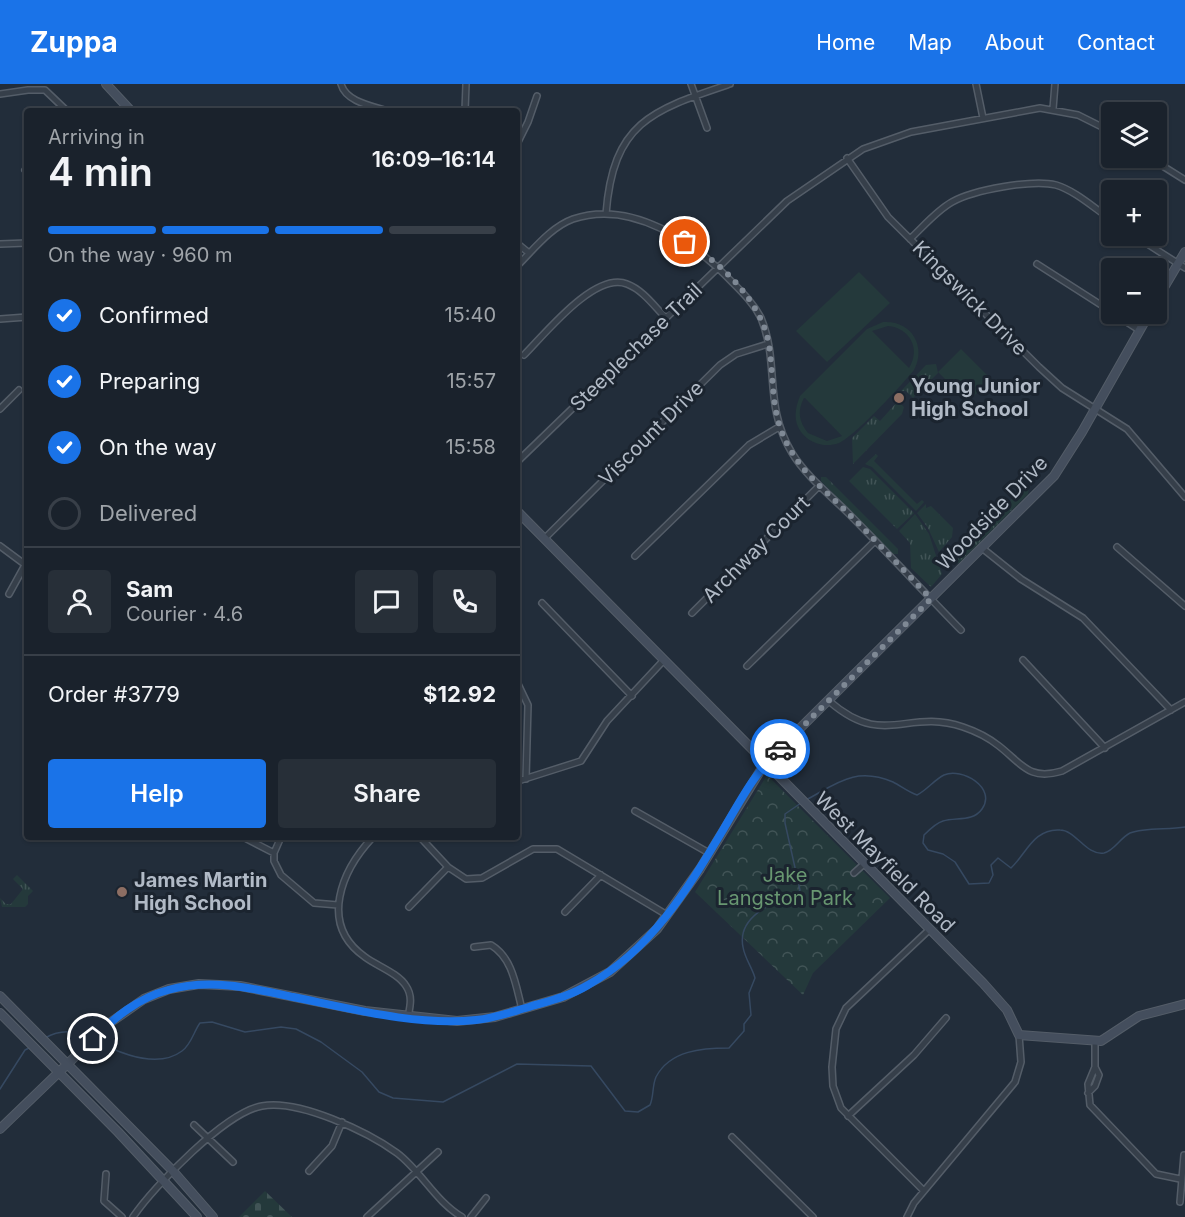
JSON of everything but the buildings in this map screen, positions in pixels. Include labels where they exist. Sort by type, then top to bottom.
[{"type":"street","points":[[106,84],[128,108]]},
{"type":"street","points":[[341,84],[346,94],[357,101],[379,108]]},
{"type":"street","points":[[465,108],[466,84]]},
{"type":"street","points":[[691,84],[707,128]]},
{"type":"street","points":[[706,84],[708,91]]},
{"type":"street","points":[[606,214],[610,177],[622,148],[658,110],[730,84]]},
{"type":"street","points":[[976,84],[983,118]]},
{"type":"street","points":[[1053,109],[1055,84]]},
{"type":"street","points":[[0,94],[45,90],[64,108]]},
{"type":"street","points":[[520,138],[537,96]]},
{"type":"street","name":"Steeplechase Trail","points":[[520,459],[787,201],[847,158],[877,143],[911,132],[1019,110],[1053,109],[1078,115],[1101,126]]},
{"type":"street","name":"Kingswick Drive","points":[[847,158],[877,203],[910,239],[1062,388],[1095,408],[1136,438],[1185,498]]},
{"type":"street","points":[[1166,168],[1185,180]]},
{"type":"street","points":[[910,239],[942,209],[960,198],[1025,185],[1044,183],[1063,188],[1101,213]]},
{"type":"street","points":[[520,263],[562,224],[580,218],[606,214],[648,224],[695,247],[719,267],[760,316],[768,344],[771,390],[779,427],[796,460],[961,630]]},
{"type":"street","points":[[0,244],[24,243]]},
{"type":"street","points":[[520,246],[529,253]]},
{"type":"street","points":[[1151,246],[1182,266]]},
{"type":"street","points":[[1167,286],[1182,266],[1185,252]]},
{"type":"street","points":[[1037,264],[1101,305]]},
{"type":"street","points":[[524,355],[589,292],[611,281],[633,287],[666,318]]},
{"type":"street","points":[[0,320],[24,317]]},
{"type":"street","points":[[1130,324],[1139,330]]},
{"type":"street","name":"Woodside Drive","points":[[0,1129],[105,1027],[144,999],[169,989],[199,984],[240,986],[408,1017],[476,1020],[563,997],[610,972],[647,940],[667,915],[765,763],[1054,476],[1143,324]]},
{"type":"street","name":"Viscount Drive","points":[[544,539],[720,365],[736,354],[768,344]]},
{"type":"street","points":[[0,409],[20,390]]},
{"type":"street","points":[[635,556],[749,444],[779,427]]},
{"type":"street","points":[[520,452],[523,456]]},
{"type":"street","name":"Archway Court","points":[[692,613],[819,486]]},
{"type":"street","name":"West Mayfield Road","points":[[520,514],[998,999],[1019,1035]]},
{"type":"street","points":[[747,666],[875,542]]},
{"type":"street","points":[[0,546],[24,564]]},
{"type":"street","points":[[1117,547],[1185,606]]},
{"type":"street","points":[[982,548],[1021,579],[1083,618],[1171,710]]},
{"type":"street","points":[[9,594],[24,568]]},
{"type":"street","points":[[542,603],[632,696]]},
{"type":"street","points":[[1023,660],[1105,748]]},
{"type":"street","points":[[520,780],[581,761],[607,721],[663,661]]},
{"type":"street","points":[[520,688],[528,705],[526,779]]},
{"type":"street","points":[[829,701],[845,715],[870,726],[888,727],[926,721],[950,723],[967,728],[994,742],[1023,768],[1041,775],[1062,771],[1185,702]]},
{"type":"street","points":[[635,811],[709,853]]},
{"type":"street","points":[[249,840],[274,853]]},
{"type":"street","points":[[280,840],[274,853],[274,861],[281,875],[303,895],[320,905],[338,905]]},
{"type":"street","points":[[371,840],[351,864],[343,879],[338,905],[342,927],[356,950],[405,984],[411,1003],[408,1017]]},
{"type":"street","points":[[423,840],[448,867],[466,879],[482,878],[521,854],[545,847],[556,849],[667,915]]},
{"type":"street","points":[[854,873],[864,864]]},
{"type":"street","points":[[409,907],[448,867]]},
{"type":"street","points":[[565,912],[601,875]]},
{"type":"street","points":[[924,1191],[848,1116],[836,1097],[832,1077],[834,1038],[839,1021],[852,1001],[930,929]]},
{"type":"street","points":[[474,947],[491,945],[504,956],[511,968],[522,1009]]},
{"type":"street","points":[[0,996],[54,1048],[172,1170],[213,1217]]},
{"type":"street","points":[[907,1217],[924,1191],[1015,1082],[1022,1062],[1019,1035],[1095,1042],[1107,1039],[1139,1016],[1185,1004]]},
{"type":"street","points":[[0,1013],[164,1179],[197,1217]]},
{"type":"street","points":[[848,1116],[914,1055],[946,1018]]},
{"type":"street","points":[[1095,1042],[1095,1067],[1100,1075],[1095,1086],[1088,1093],[1088,1101],[1092,1108],[1156,1174],[1180,1179]]},
{"type":"street","points":[[133,1217],[172,1170],[248,1110],[265,1105],[291,1108],[342,1122],[368,1134],[399,1155],[441,1199],[462,1217]]},
{"type":"street","points":[[309,1171],[332,1146],[342,1122]]},
{"type":"street","points":[[194,1125],[232,1162]]},
{"type":"street","points":[[732,1137],[813,1217]]},
{"type":"street","points":[[367,1217],[438,1152]]},
{"type":"street","points":[[1180,1202],[1180,1179],[1184,1155]]},
{"type":"street","points":[[106,1174],[104,1201],[122,1217]]},
{"type":"street","points":[[471,1217],[486,1198]]},
{"type":"green space","points":[[859,272],[890,303],[827,362],[796,331]]},
{"type":"green space","points":[[883,322],[901,325],[909,330],[914,336],[919,352],[914,370],[856,431],[839,443],[829,445],[814,442],[801,432],[797,423],[796,410],[800,396],[867,329]],"holes":[[[888,326],[902,331],[911,341],[914,354],[909,368],[872,331]],[[805,398],[842,436],[827,441],[808,433],[800,416],[800,407]]]},
{"type":"green space","points":[[961,349],[991,379],[968,402],[938,372]]},
{"type":"green space","points":[[936,364],[938,373],[913,398],[906,391],[901,391],[926,365]]},
{"type":"green space","points":[[898,401],[904,407],[902,414],[853,464],[852,438],[874,416],[880,421]]},
{"type":"green space","points":[[876,454],[878,456],[874,461],[917,504],[922,500],[924,502],[916,511],[872,467],[865,464]]},
{"type":"green space","points":[[863,467],[870,469],[914,513],[897,529],[849,481]]},
{"type":"green space","points":[[821,477],[826,477],[898,549],[898,554],[893,554],[821,481]]},
{"type":"green space","points":[[1024,487],[1029,488],[1028,494],[959,563],[953,564],[953,557]]},
{"type":"green space","points":[[926,504],[926,508],[931,506],[953,528],[952,537],[939,552],[928,528],[917,513]]},
{"type":"green space","points":[[915,514],[929,534],[942,574],[931,587],[911,568],[910,543],[899,531]]},
{"type":"green space","name":"Jake Langston Park","points":[[767,775],[890,898],[813,973],[803,995],[695,892]]},
{"type":"green space","points":[[17,875],[33,891],[28,896],[28,904],[25,907],[2,907],[0,898],[6,904],[11,904],[23,889],[13,879]]},
{"type":"green space","points":[[265,1191],[292,1217],[239,1217]]},
{"type":"waterway","points":[[806,800],[837,783],[857,776],[868,776],[893,782],[917,795],[944,775],[951,773],[968,777],[975,781],[985,794],[982,809],[974,816],[938,823],[924,835],[923,843],[928,850],[943,854],[955,862],[969,884],[989,883],[993,875],[991,865],[998,858],[1011,868],[1037,837],[1051,830],[1066,831],[1092,851],[1104,853],[1111,850],[1130,833],[1185,827]]},
{"type":"waterway","points":[[96,1041],[127,1054],[162,1059],[182,1051],[190,1042],[200,1023],[212,1022],[245,1032],[281,1027],[296,1029],[321,1042],[362,1072],[379,1092],[393,1098],[443,1102],[517,1064],[591,1066],[625,1111],[638,1112],[650,1105],[656,1077],[670,1061],[688,1052],[729,1048],[744,1031],[744,1024],[751,1015],[749,993],[755,978],[743,947],[745,927],[758,912],[776,902],[795,898],[800,890],[785,814],[801,803]]},
{"type":"waterway","points":[[45,1038],[56,1033],[67,1032],[89,1037]]},
{"type":"waterway","points":[[0,1089],[25,1050],[31,1047]]},
{"type":"way so far","points":[[685,242],[704,253],[719,267],[746,296],[760,316],[768,344],[771,390],[776,415],[784,439],[793,454],[819,486],[931,599],[780,749]]},
{"type":"place","name":"Young Junior High School","points":[[899,398]]},
{"type":"place","name":"James Martin High School","points":[[122,892]]},
{"type":"route","points":[[93,1039],[111,1022],[144,999],[169,989],[199,984],[240,986],[365,1011],[429,1020],[457,1021],[495,1017],[563,997],[610,972],[657,929],[700,869],[765,763],[780,749]]}]
